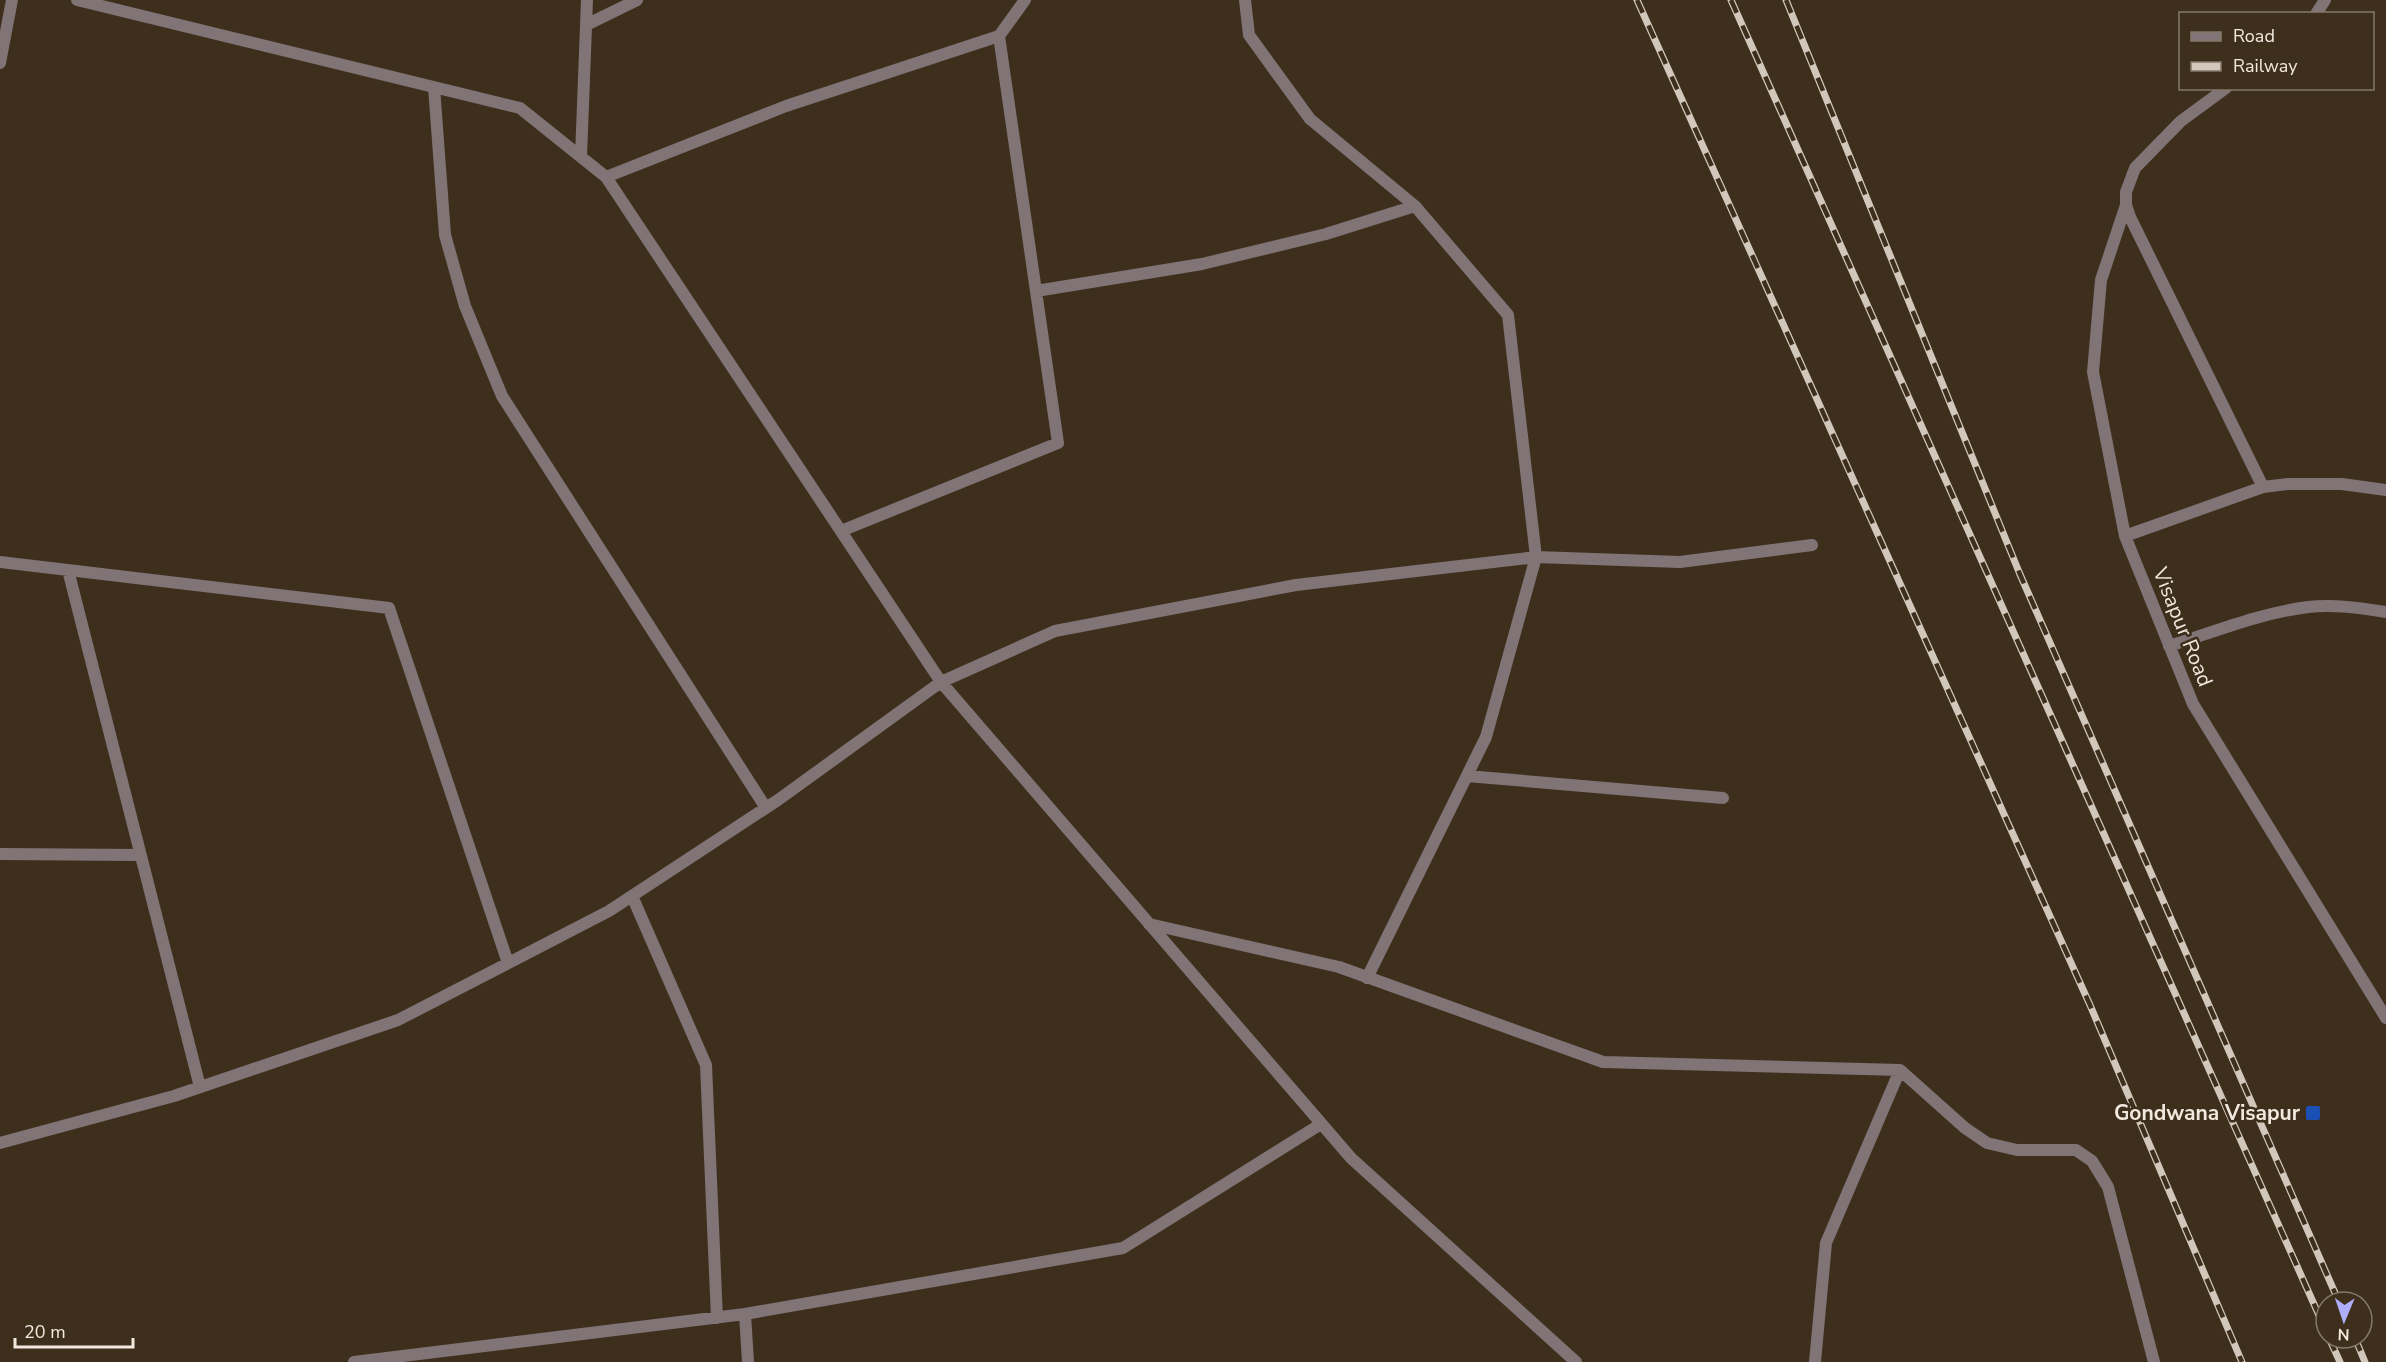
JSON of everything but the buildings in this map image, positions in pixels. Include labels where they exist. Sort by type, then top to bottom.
[{"type":"street","points":[[0,63],[12,0]]},
{"type":"street","points":[[76,0],[520,108],[606,177],[941,682],[1351,1158],[1576,1362]]},
{"type":"street","points":[[581,157],[587,0]]},
{"type":"street","points":[[586,25],[637,0]]},
{"type":"street","points":[[606,177],[786,106],[999,36],[1025,0]]},
{"type":"street","points":[[1245,0],[1249,35],[1310,119],[1415,206],[1508,315],[1536,557],[1486,737],[1367,978]]},
{"type":"street","points":[[841,531],[1058,443],[999,36]]},
{"type":"street","points":[[434,87],[445,235],[465,306],[502,396],[766,808]]},
{"type":"street","name":"Visapur Road","points":[[2223,90],[2181,121],[2135,168],[2126,192],[2126,205],[2101,280],[2093,372],[2125,536],[2193,704],[2386,1018]]},
{"type":"street","points":[[2126,205],[2264,487]]},
{"type":"street","points":[[1036,291],[1202,264],[1326,234],[1415,206]]},
{"type":"street","points":[[2125,536],[2264,487],[2288,484],[2342,484],[2386,490]]},
{"type":"street","points":[[0,1143],[200,1088],[398,1020],[609,911],[766,808],[941,682],[1055,631],[1296,585],[1536,557],[1680,562],[1812,545]]},
{"type":"street","points":[[0,562],[389,608],[508,963]]},
{"type":"street","points":[[68,570],[200,1088]]},
{"type":"street","points":[[2169,646],[2263,616],[2308,608],[2342,606],[2386,612]]},
{"type":"street","points":[[1467,776],[1723,798]]},
{"type":"street","points":[[0,854],[140,855]]},
{"type":"street","points":[[632,896],[706,1065],[717,1318]]},
{"type":"street","points":[[1149,924],[1339,967],[1603,1062],[1900,1070],[1965,1128],[1987,1143],[2017,1150],[2076,1150],[2092,1161],[2108,1187],[2154,1362]]},
{"type":"street","points":[[1815,1362],[1826,1243],[1900,1070]]},
{"type":"street","points":[[354,1362],[745,1314],[1123,1248],[1321,1124]]},
{"type":"street","points":[[745,1314],[748,1362]]},
{"type":"railway","points":[[1637,0],[2090,1005],[2242,1362]]},
{"type":"railway","points":[[1731,0],[2314,1304]]},
{"type":"railway","points":[[1786,0],[2019,572],[2334,1290]]},
{"type":"railway","points":[[2334,1350],[2340,1362]]},
{"type":"railway","points":[[2360,1350],[2365,1362]]},
{"type":"place","name":"Gondwana Visapur","points":[[2313,1113]]}]
